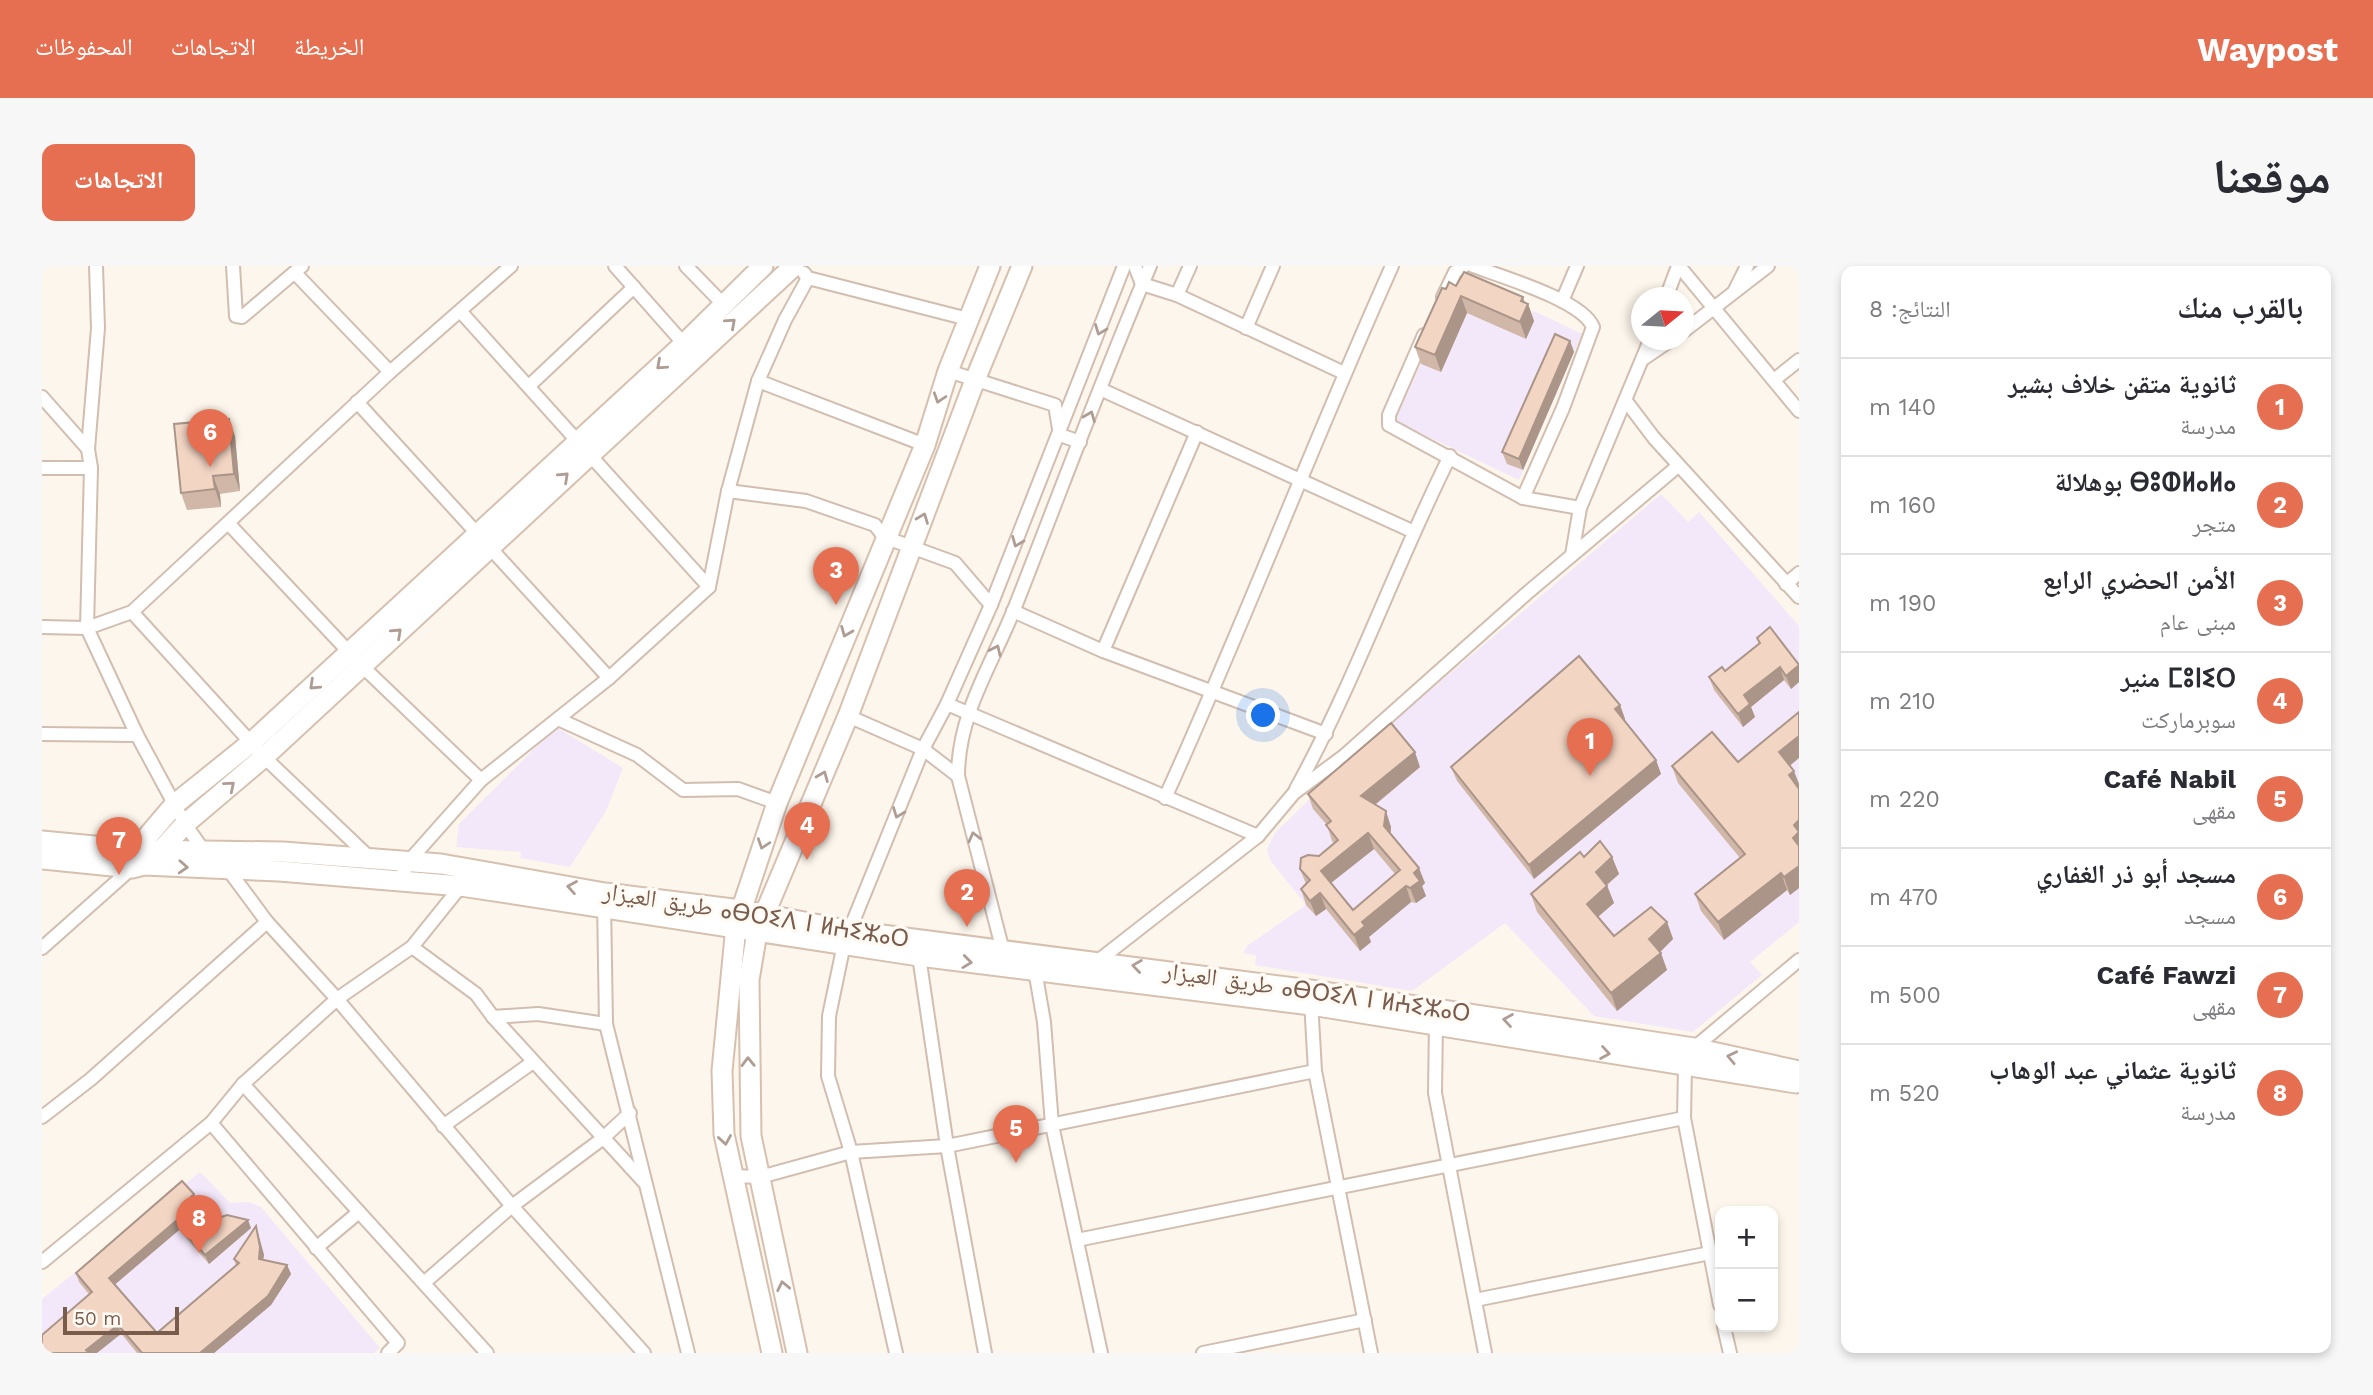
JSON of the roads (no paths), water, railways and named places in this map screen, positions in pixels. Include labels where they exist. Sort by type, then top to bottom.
[{"type":"main road","points":[[583,448],[763,266]]},
{"type":"main road","points":[[772,1353],[723,1134],[722,1071],[738,918],[776,803],[884,537],[925,445],[948,371],[990,266]]},
{"type":"main road","points":[[797,1353],[751,1136],[749,980],[761,923],[848,716],[975,380],[1022,266]]},
{"type":"main road","points":[[162,851],[258,750],[583,448],[799,270]]},
{"type":"main road","points":[[137,861],[175,804],[258,750]]},
{"type":"main road","name":"طريق العيزار ⴰⴱⵔⵉⴷ ⵏ ⵍⵄⵉⵣⴰⵔ","points":[[42,841],[137,861],[162,851],[202,850],[283,852],[373,861],[409,861],[604,901]]},
{"type":"main road","name":"طريق العيزار ⴰⴱⵔⵉⴷ ⵏ ⵍⵄⵉⵣⴰⵔ","points":[[42,859],[137,861],[230,870],[400,879],[738,918],[848,938],[919,956],[1035,970],[1092,969]]},
{"type":"main road","name":"طريق العيزار ⴰⴱⵔⵉⴷ ⵏ ⵍⵄⵉⵣⴰⵔ","points":[[848,938],[1003,951],[1092,969],[1311,998],[1689,1057],[1799,1071]]},
{"type":"main road","name":"طريق العيزار ⴰⴱⵔⵉⴷ ⵏ ⵍⵄⵉⵣⴰⵔ","points":[[1689,1057],[1799,1084]]},
{"type":"street","points":[[96,266],[98,328],[88,449],[91,468],[87,628],[137,735],[202,850],[230,870],[267,922],[337,999],[512,1206],[644,1353]]},
{"type":"street","points":[[233,266],[233,309],[238,317],[245,316],[299,270],[390,372]]},
{"type":"street","points":[[42,627],[87,628],[132,612],[357,402],[512,266]]},
{"type":"street","points":[[615,266],[684,344]]},
{"type":"street","points":[[686,266],[724,305]]},
{"type":"street","points":[[896,1353],[851,1152],[828,1076],[826,1046],[829,1016],[848,938],[923,749],[947,704],[991,605],[1060,435],[1124,266]]},
{"type":"street","points":[[1135,266],[1142,284]]},
{"type":"street","points":[[1003,951],[958,776],[958,756],[967,712],[1013,611],[1150,266]]},
{"type":"street","points":[[1177,295],[1190,266]]},
{"type":"street","points":[[1246,328],[1273,266]]},
{"type":"street","points":[[1165,797],[1213,694],[1343,373],[1392,266]]},
{"type":"street","points":[[1439,305],[1455,272],[1464,266]]},
{"type":"street","points":[[1473,266],[1562,302],[1587,317],[1593,332],[1523,498]]},
{"type":"street","points":[[1562,302],[1577,266]]},
{"type":"street","points":[[1670,287],[1679,266],[1799,411]]},
{"type":"street","points":[[1734,294],[1747,266]]},
{"type":"street","points":[[1694,324],[1768,266]]},
{"type":"street","points":[[400,879],[409,861],[481,780],[609,678],[709,587],[728,491],[758,381],[785,320],[799,270],[968,319]]},
{"type":"street","points":[[1142,284],[1177,295],[1343,373]]},
{"type":"street","points":[[530,385],[634,288]]},
{"type":"street","points":[[461,312],[530,385],[583,448],[709,587]]},
{"type":"street","points":[[1427,327],[1388,420],[1392,427],[1450,456],[1523,498],[1580,508]]},
{"type":"street","points":[[1572,555],[1580,508],[1646,350]]},
{"type":"street","points":[[1643,359],[1656,350]]},
{"type":"street","points":[[1774,380],[1799,360]]},
{"type":"street","points":[[948,371],[1055,405],[1060,435]]},
{"type":"street","points":[[758,381],[925,445]]},
{"type":"street","points":[[1100,389],[1412,531]]},
{"type":"street","points":[[42,397],[88,449]]},
{"type":"street","points":[[1626,401],[1678,466],[1799,597]]},
{"type":"street","points":[[357,402],[609,678]]},
{"type":"street","points":[[1103,651],[1197,432]]},
{"type":"street","points":[[1060,435],[1080,442]]},
{"type":"street","points":[[1092,969],[1258,836],[1294,793],[1326,734],[1412,531],[1450,456]]},
{"type":"street","points":[[1294,793],[1344,756],[1572,555],[1678,466]]},
{"type":"street","points":[[42,467],[91,468]]},
{"type":"street","points":[[728,491],[806,501],[875,525],[884,537],[913,545],[955,564],[991,605]]},
{"type":"street","points":[[228,523],[355,659],[481,780]]},
{"type":"street","points":[[1786,584],[1799,573]]},
{"type":"street","points":[[1013,611],[1103,651],[1326,734]]},
{"type":"street","points":[[132,612],[258,750],[373,861]]},
{"type":"street","points":[[947,704],[1258,836]]},
{"type":"street","points":[[848,716],[923,749],[958,776]]},
{"type":"street","points":[[558,719],[638,755],[683,790],[738,789],[776,803]]},
{"type":"street","points":[[42,734],[137,735]]},
{"type":"street","points":[[42,948],[118,882],[137,861]]},
{"type":"street","points":[[42,1262],[211,1124],[243,1084],[337,999],[412,947],[461,886]]},
{"type":"street","points":[[604,901],[606,1024],[688,1353]]},
{"type":"street","points":[[42,1117],[91,1079],[267,922]]},
{"type":"street","points":[[412,947],[477,994],[493,1017],[644,1182]]},
{"type":"street","points":[[919,956],[947,1146],[985,1353]]},
{"type":"street","points":[[1715,1280],[1684,1118],[1689,1057],[1799,960]]},
{"type":"street","points":[[1035,970],[1044,1022],[1052,1125],[1101,1353]]},
{"type":"street","points":[[1311,998],[1315,1071],[1371,1353]]},
{"type":"street","points":[[493,1017],[538,1014],[606,1024]]},
{"type":"street","points":[[1436,1018],[1435,1093],[1485,1353]]},
{"type":"street","points":[[443,1126],[533,1062]]},
{"type":"street","points":[[732,1176],[760,1177],[851,1152],[947,1146],[1315,1071]]},
{"type":"street","points":[[243,1084],[488,1353]]},
{"type":"street","points":[[425,1282],[512,1206],[602,1139],[630,1113]]},
{"type":"street","points":[[1077,1240],[1684,1118]]},
{"type":"street","points":[[211,1124],[398,1343],[388,1353]]},
{"type":"street","points":[[316,1248],[359,1212]]},
{"type":"street","points":[[1475,1300],[1710,1254]]},
{"type":"street","points":[[1203,1353],[1365,1320]]},
{"type":"street","points":[[1725,1332],[1730,1353]]},
{"type":"place","name":"مسجد أبو ذر الغفاري","points":[[210,467]]},
{"type":"place","name":"الأمن الحضري الرابع","points":[[836,605]]},
{"type":"place","name":"ثانوية متقن خلاف بشير","points":[[1590,776]]},
{"type":"place","name":"ⵎⵓⵏⵉⵔ منير","points":[[807,860]]},
{"type":"place","name":"Café Fawzi","points":[[119,875]]},
{"type":"place","name":"ⴱⵓⵀⵍⴰⵍⴰ بوهلالة","points":[[967,927]]},
{"type":"place","name":"Café Nabil","points":[[1016,1163]]},
{"type":"place","name":"ثانوية عثماني عبد الوهاب","points":[[199,1253]]}]
